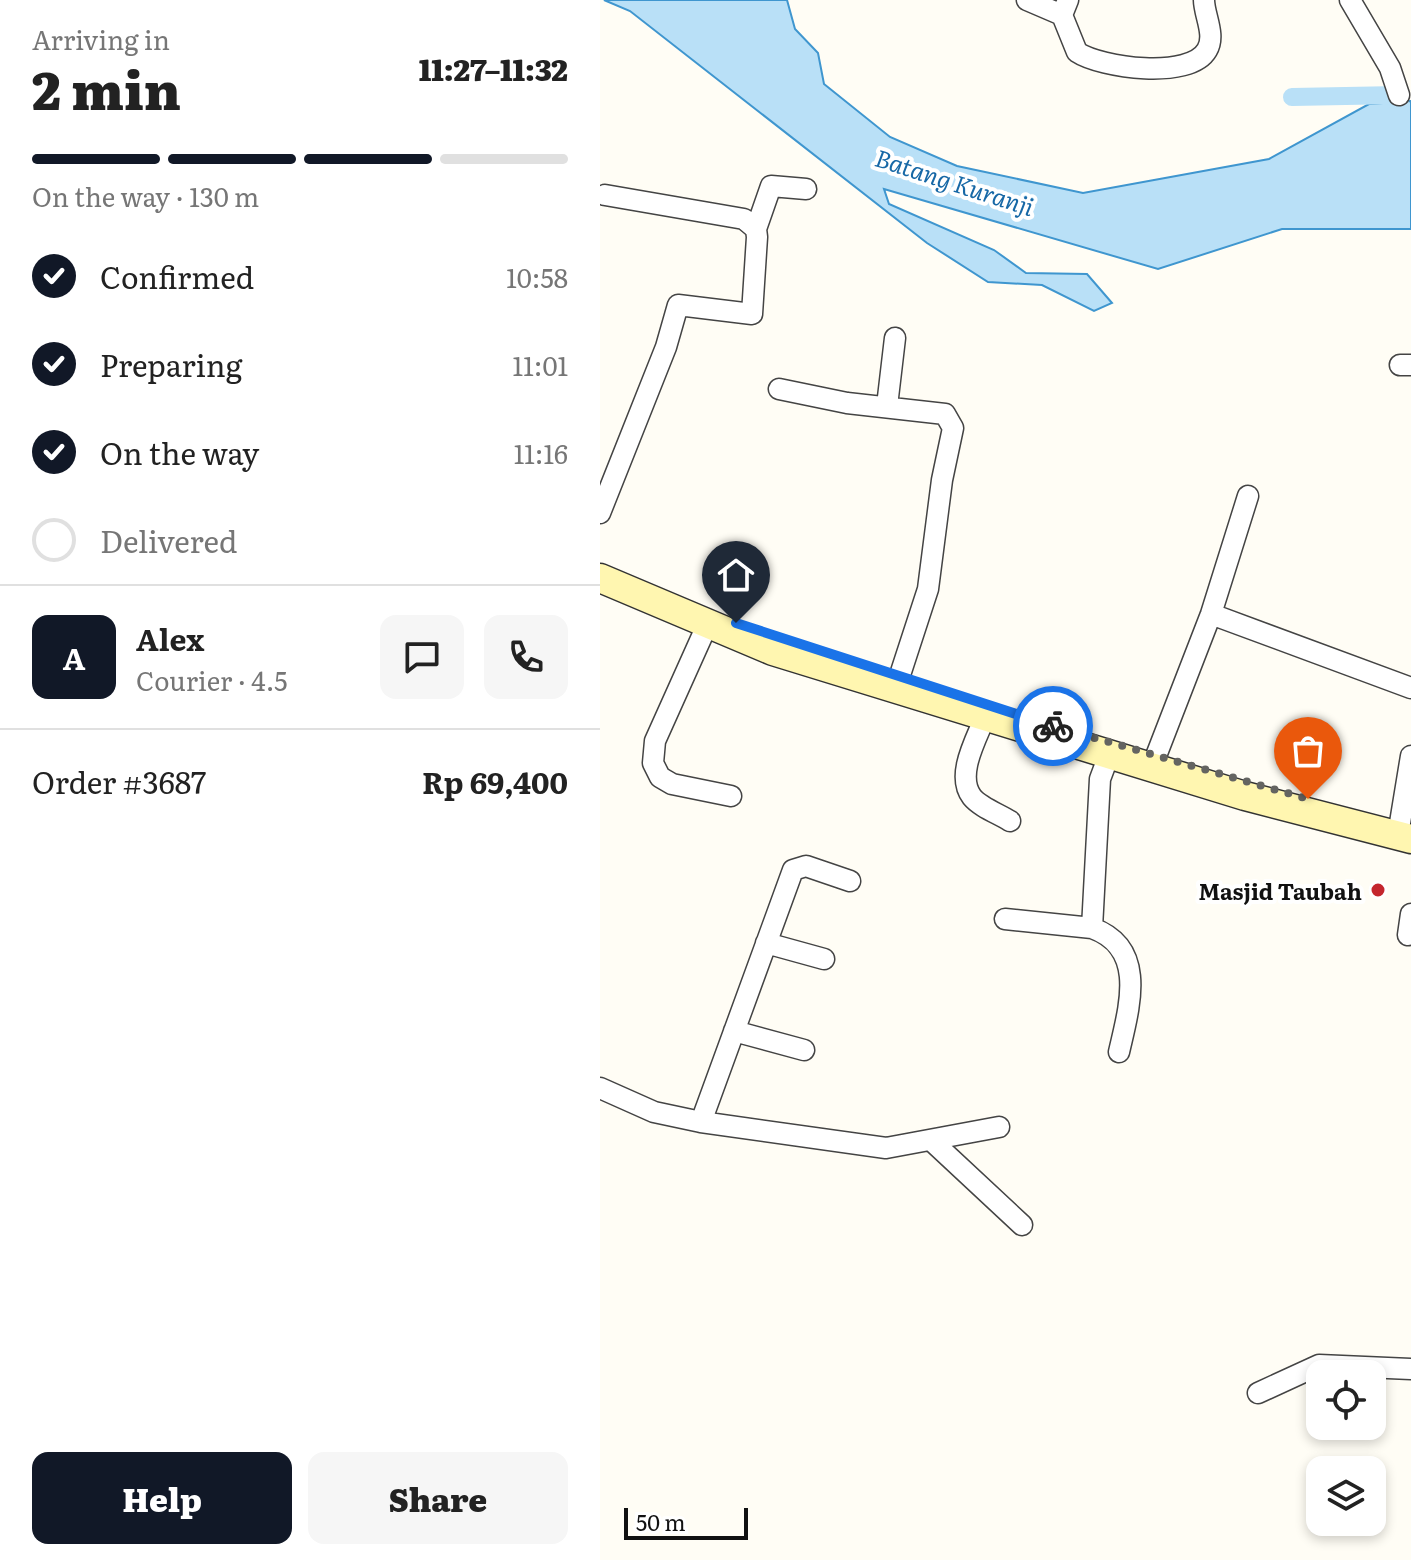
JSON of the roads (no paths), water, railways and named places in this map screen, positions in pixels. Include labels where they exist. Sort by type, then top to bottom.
[{"type":"main road","points":[[600,567],[761,633],[899,678],[1405,831]]},
{"type":"main road","points":[[600,578],[773,651],[1245,796],[1405,831]]},
{"type":"street","points":[[1027,0],[1065,8],[1077,52],[1088,60],[1138,68],[1196,60],[1207,51],[1210,40],[1204,0]]},
{"type":"street","points":[[1350,0],[1390,68],[1399,95]]},
{"type":"street","points":[[600,513],[666,347],[678,305],[752,314],[756,229],[771,186],[806,189]]},
{"type":"street","points":[[602,200],[744,219],[756,229]]},
{"type":"street","points":[[887,406],[895,338]]},
{"type":"street","points":[[779,389],[847,403],[945,414],[953,428],[942,480],[928,589],[899,678]]},
{"type":"street","points":[[1156,756],[1211,614],[1248,496]]},
{"type":"street","points":[[1211,614],[1411,688]]},
{"type":"street","points":[[708,623],[655,741],[653,763],[660,777],[672,784],[731,796]]},
{"type":"street","points":[[985,717],[968,762],[966,783],[973,798],[1010,821]]},
{"type":"street","points":[[1092,928],[1100,779],[1109,755]]},
{"type":"street","points":[[1405,831],[1411,756]]},
{"type":"street","points":[[701,1122],[796,867],[806,866],[850,881]]},
{"type":"street","points":[[1408,935],[1411,914]]},
{"type":"street","points":[[1005,919],[1092,928],[1105,932],[1120,946],[1130,969],[1131,1001],[1119,1052]]},
{"type":"street","points":[[766,943],[824,959]]},
{"type":"street","points":[[734,1031],[804,1050]]},
{"type":"street","points":[[600,1088],[654,1112],[870,1148],[933,1142],[999,1127]]},
{"type":"street","points":[[933,1142],[1022,1225]]},
{"type":"street","points":[[1258,1393],[1319,1365],[1411,1369]]},
{"type":"water","name":"Batang Kuranji","points":[[604,0],[787,0],[795,29],[818,53],[824,84],[890,137],[957,166],[1083,193],[1269,159],[1369,104],[1411,101],[1411,229],[1282,229],[1158,269],[884,189],[889,204],[994,250],[1026,273],[1087,274],[1112,303],[1094,311],[1042,285],[988,282],[927,243],[630,11]]},
{"type":"waterway","points":[[1292,97],[1399,95],[1400,106]]},
{"type":"place","name":"Masjid Taubah","points":[[1378,890]]}]
